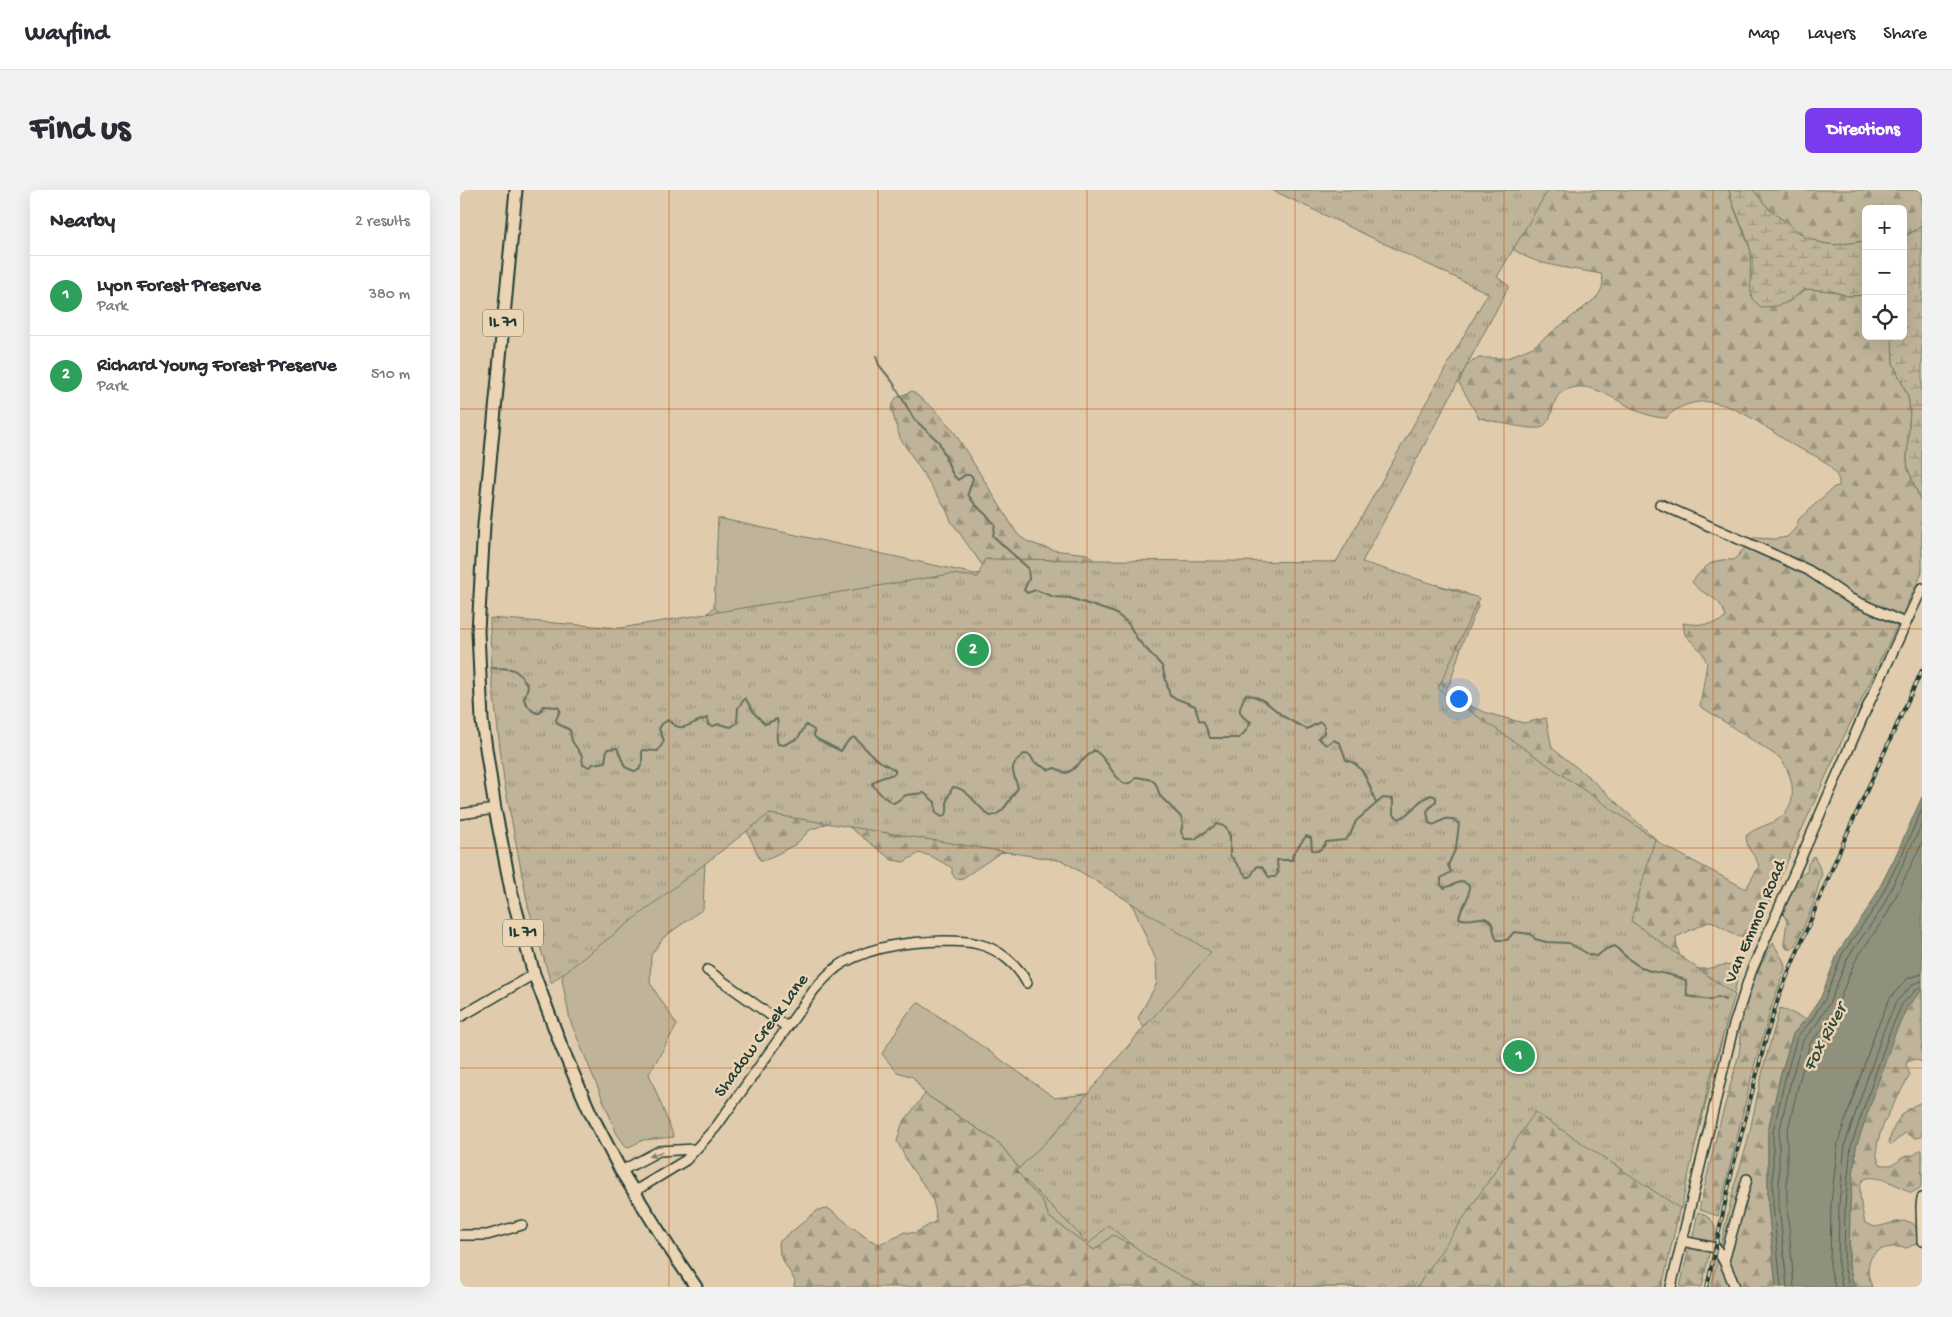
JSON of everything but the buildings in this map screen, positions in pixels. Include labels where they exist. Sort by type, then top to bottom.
[{"type":"main road","name":"IL 71","points":[[516,190],[484,525],[478,631],[482,721],[495,809],[512,895],[534,974],[562,1048],[590,1112],[621,1171],[696,1287]]},
{"type":"street","points":[[1660,504],[1808,570],[1851,599],[1905,623]]},
{"type":"street","name":"Van Emmon Road","points":[[1671,1287],[1724,1064],[1748,981],[1779,906],[1922,588]]},
{"type":"street","points":[[460,814],[495,809]]},
{"type":"street","name":"Shadow Creek Lane","points":[[635,1191],[686,1160],[716,1127],[814,990],[829,974],[854,957],[882,946],[936,941],[963,941],[979,944],[994,950],[1019,968],[1027,983]]},
{"type":"street","points":[[707,970],[787,1027]]},
{"type":"street","points":[[460,1017],[534,974]]},
{"type":"street","points":[[621,1171],[660,1151],[695,1149]]},
{"type":"street","points":[[1724,1261],[1746,1179]]},
{"type":"street","points":[[1922,1198],[1922,1241]]},
{"type":"street","points":[[460,1235],[487,1235],[522,1225]]},
{"type":"street","points":[[1682,1241],[1716,1248],[1735,1287]]},
{"type":"green space","points":[[1272,190],[1548,190],[1497,277],[1509,286],[1362,562],[1479,598],[1438,689],[1655,839],[1631,921],[1735,995],[1710,1078],[1681,1209],[1535,1112],[1417,1287],[1201,1287],[1149,1258],[1108,1225],[1089,1244],[1016,1171],[1054,1134],[1138,1034],[1211,952],[1063,861],[769,814],[551,983],[528,906],[504,781],[491,672],[490,618],[620,628],[951,574],[978,577],[985,559],[1336,562],[1488,293]]},
{"type":"green space","points":[[1452,190],[1729,190],[1751,251],[1750,277],[1788,302],[1806,289],[1832,291],[1848,296],[1862,295],[1862,340],[1893,340],[1893,363],[1908,396],[1910,409],[1907,458],[1908,469],[1922,504],[1922,573],[1841,743],[1769,902],[1751,936],[1738,936],[1711,921],[1676,937],[1678,951],[1684,962],[1689,966],[1702,969],[1726,965],[1737,968],[1739,973],[1686,1181],[1662,1287],[794,1287],[795,1281],[780,1255],[779,1242],[818,1210],[829,1209],[868,1239],[879,1244],[904,1232],[915,1233],[936,1221],[932,1198],[910,1166],[897,1141],[902,1124],[925,1094],[999,1143],[1018,1167],[1026,1184],[1042,1200],[1049,1217],[1094,1250],[1113,1235],[1138,1248],[1225,950],[1170,901],[1030,848],[1000,853],[963,878],[956,879],[952,874],[952,868],[931,856],[919,853],[904,862],[892,860],[839,819],[810,830],[796,844],[766,860],[760,860],[743,822],[674,647],[714,607],[811,706],[987,572],[951,521],[945,507],[900,438],[891,408],[896,398],[912,391],[935,410],[953,430],[1018,535],[1028,542],[1053,550],[1087,554],[1096,562],[1118,597],[1339,561],[1462,591],[1477,600],[1478,606],[1463,641],[1450,683],[1446,689],[1472,707],[1490,714],[1524,723],[1546,718],[1552,748],[1590,778],[1661,844],[1746,889],[1759,866],[1749,849],[1746,836],[1777,820],[1784,814],[1792,799],[1791,782],[1789,773],[1780,758],[1700,706],[1707,663],[1702,652],[1685,635],[1683,623],[1710,624],[1726,618],[1720,604],[1692,582],[1710,564],[1720,560],[1734,560],[1753,538],[1776,539],[1787,537],[1795,529],[1799,519],[1834,487],[1839,486],[1838,478],[1829,466],[1817,457],[1793,445],[1744,414],[1711,402],[1687,405],[1675,410],[1666,418],[1654,417],[1642,413],[1609,395],[1588,387],[1577,387],[1560,393],[1550,417],[1542,427],[1522,427],[1479,418],[1459,383],[1465,368],[1473,360],[1479,358],[1507,358],[1533,347],[1596,298],[1603,284],[1601,274],[1548,264],[1527,257],[1503,242]]},
{"type":"green space","points":[[1729,190],[1753,190],[1770,210],[1805,237],[1835,245],[1862,242],[1862,295],[1848,296],[1832,291],[1806,289],[1788,302],[1777,306],[1761,307],[1752,299],[1751,252]]},
{"type":"green space","points":[[1753,190],[1922,190],[1922,226],[1907,235],[1907,205],[1862,205],[1862,242],[1835,245],[1822,243],[1805,237],[1770,210]]},
{"type":"green space","points":[[1922,226],[1922,504],[1908,469],[1910,409],[1908,396],[1893,363],[1892,340],[1907,340],[1907,235]]},
{"type":"green space","points":[[718,518],[975,574],[987,572],[1007,611],[725,617],[714,607]]},
{"type":"green space","points":[[707,810],[703,909],[664,937],[651,955],[650,983],[677,1025],[649,1074],[674,1137],[643,1140],[627,1148],[617,1134],[570,1020],[562,980],[565,966]]},
{"type":"green space","points":[[1814,856],[1822,873],[1813,905],[1796,945],[1792,949],[1787,949],[1784,944],[1787,921],[1783,914],[1795,882],[1800,875],[1807,872],[1808,864]]},
{"type":"green space","points":[[1122,881],[1225,950],[1166,1247],[1094,1250],[1049,1217],[1042,1200],[1026,1184],[1018,1167],[999,1143],[925,1094],[913,1077],[897,1072],[882,1054],[907,1014],[918,1002],[1055,1098],[1093,1093],[1145,1030],[1138,1018],[1157,983],[1156,960]]},
{"type":"green space","points":[[1773,943],[1784,962],[1785,969],[1772,1005],[1754,1067],[1718,1216],[1700,1210],[1700,1206],[1739,1054],[1741,1040],[1739,1027],[1755,976]]},
{"type":"green space","points":[[1922,990],[1922,1062],[1915,1059],[1907,1062],[1906,1065],[1910,1075],[1892,1106],[1877,1144],[1877,1155],[1880,1164],[1886,1165],[1891,1165],[1904,1157],[1914,1155],[1922,1150],[1922,1180],[1920,1188],[1911,1193],[1887,1181],[1868,1178],[1863,1180],[1860,1188],[1865,1223],[1875,1227],[1904,1221],[1910,1222],[1915,1225],[1917,1243],[1907,1248],[1897,1247],[1880,1250],[1874,1254],[1868,1267],[1872,1287],[1854,1287],[1849,1265],[1850,1204],[1856,1147],[1893,1036],[1907,1007]]},
{"type":"green space","points":[[1780,1008],[1806,1019],[1793,1034],[1780,1077],[1768,1131],[1768,1205],[1776,1287],[1711,1287],[1735,1183],[1747,1144],[1764,1065]]},
{"type":"green space","points":[[1922,1102],[1922,1137],[1915,1138],[1905,1133],[1891,1145],[1889,1142],[1891,1135],[1900,1117],[1910,1108]]},
{"type":"green space","points":[[1698,1212],[1709,1218],[1714,1225],[1713,1245],[1692,1241]]},
{"type":"green space","points":[[1692,1245],[1710,1249],[1702,1287],[1680,1287],[1688,1252]]},
{"type":"water","name":"Fox River","points":[[1922,797],[1922,990],[1907,1007],[1894,1036],[1856,1147],[1850,1204],[1849,1265],[1854,1287],[1776,1287],[1768,1205],[1768,1131],[1780,1077],[1793,1034],[1821,997],[1838,952],[1871,904]]},
{"type":"waterway","points":[[876,356],[879,365],[892,381],[914,419],[939,442],[953,475],[958,480],[965,475],[971,475],[973,478],[968,494],[995,525],[993,536],[1028,568],[1029,579],[1024,590],[1027,593],[1036,590],[1054,597],[1070,598],[1115,613],[1128,623],[1138,640],[1162,666],[1170,696],[1195,706],[1199,720],[1204,722],[1210,738],[1239,738],[1245,732],[1251,722],[1242,716],[1240,710],[1246,694],[1261,699],[1285,718],[1307,729],[1320,722],[1324,725],[1324,733],[1318,738],[1326,745],[1333,740],[1340,743],[1346,760],[1358,766],[1366,777],[1376,803]]},
{"type":"waterway","points":[[492,668],[510,669],[520,675],[528,686],[524,700],[535,712],[540,713],[543,706],[558,707],[560,710],[556,720],[558,724],[570,730],[572,741],[582,756],[583,765],[590,767],[593,764],[605,762],[607,749],[617,748],[625,767],[634,771],[639,770],[642,763],[642,750],[658,751],[664,741],[659,729],[662,724],[668,720],[673,725],[683,727],[708,718],[708,725],[719,724],[731,727],[737,723],[738,708],[745,698],[755,714],[765,724],[777,719],[778,744],[784,745],[798,738],[806,725],[814,730],[814,736],[817,739],[841,751],[848,741],[854,737],[876,759],[895,770],[895,773],[892,775],[877,780],[872,784],[882,795],[894,803],[906,795],[924,793],[935,802],[936,813],[942,817],[947,813],[947,803],[953,787],[963,791],[990,816],[1003,809],[1018,788],[1013,773],[1013,766],[1024,754],[1030,755],[1034,762],[1049,770],[1055,768],[1066,773],[1094,750],[1099,753],[1120,781],[1125,784],[1132,782],[1137,777],[1152,780],[1156,784],[1160,796],[1181,817],[1183,823],[1181,832],[1185,839],[1195,839],[1217,824],[1226,827],[1230,836],[1230,855],[1247,877],[1250,877],[1257,866],[1262,867],[1269,877],[1275,877],[1278,873],[1277,860],[1292,860],[1293,854],[1306,836],[1311,838],[1312,850],[1318,851],[1326,842],[1345,840],[1350,835],[1356,821],[1383,798],[1393,799],[1393,814],[1399,819],[1431,795],[1436,797],[1436,801],[1427,811],[1429,823],[1434,825],[1450,819],[1459,824],[1456,848],[1448,865],[1451,872],[1441,878],[1441,885],[1444,888],[1463,881],[1469,886],[1467,900],[1459,918],[1468,920],[1486,918],[1492,924],[1497,940],[1507,940],[1514,932],[1531,934],[1535,939],[1546,942],[1569,943],[1590,955],[1597,956],[1606,949],[1615,946],[1630,960],[1647,970],[1676,976],[1686,981],[1687,996],[1710,1000],[1718,997],[1725,1000]]},
{"type":"railway","points":[[1707,1287],[1732,1171],[1767,1034],[1780,993],[1845,838],[1922,670]]},
{"type":"place","name":"Richard Young Forest Preserve","points":[[973,650]]},
{"type":"place","name":"Lyon Forest Preserve","points":[[1519,1056]]}]
